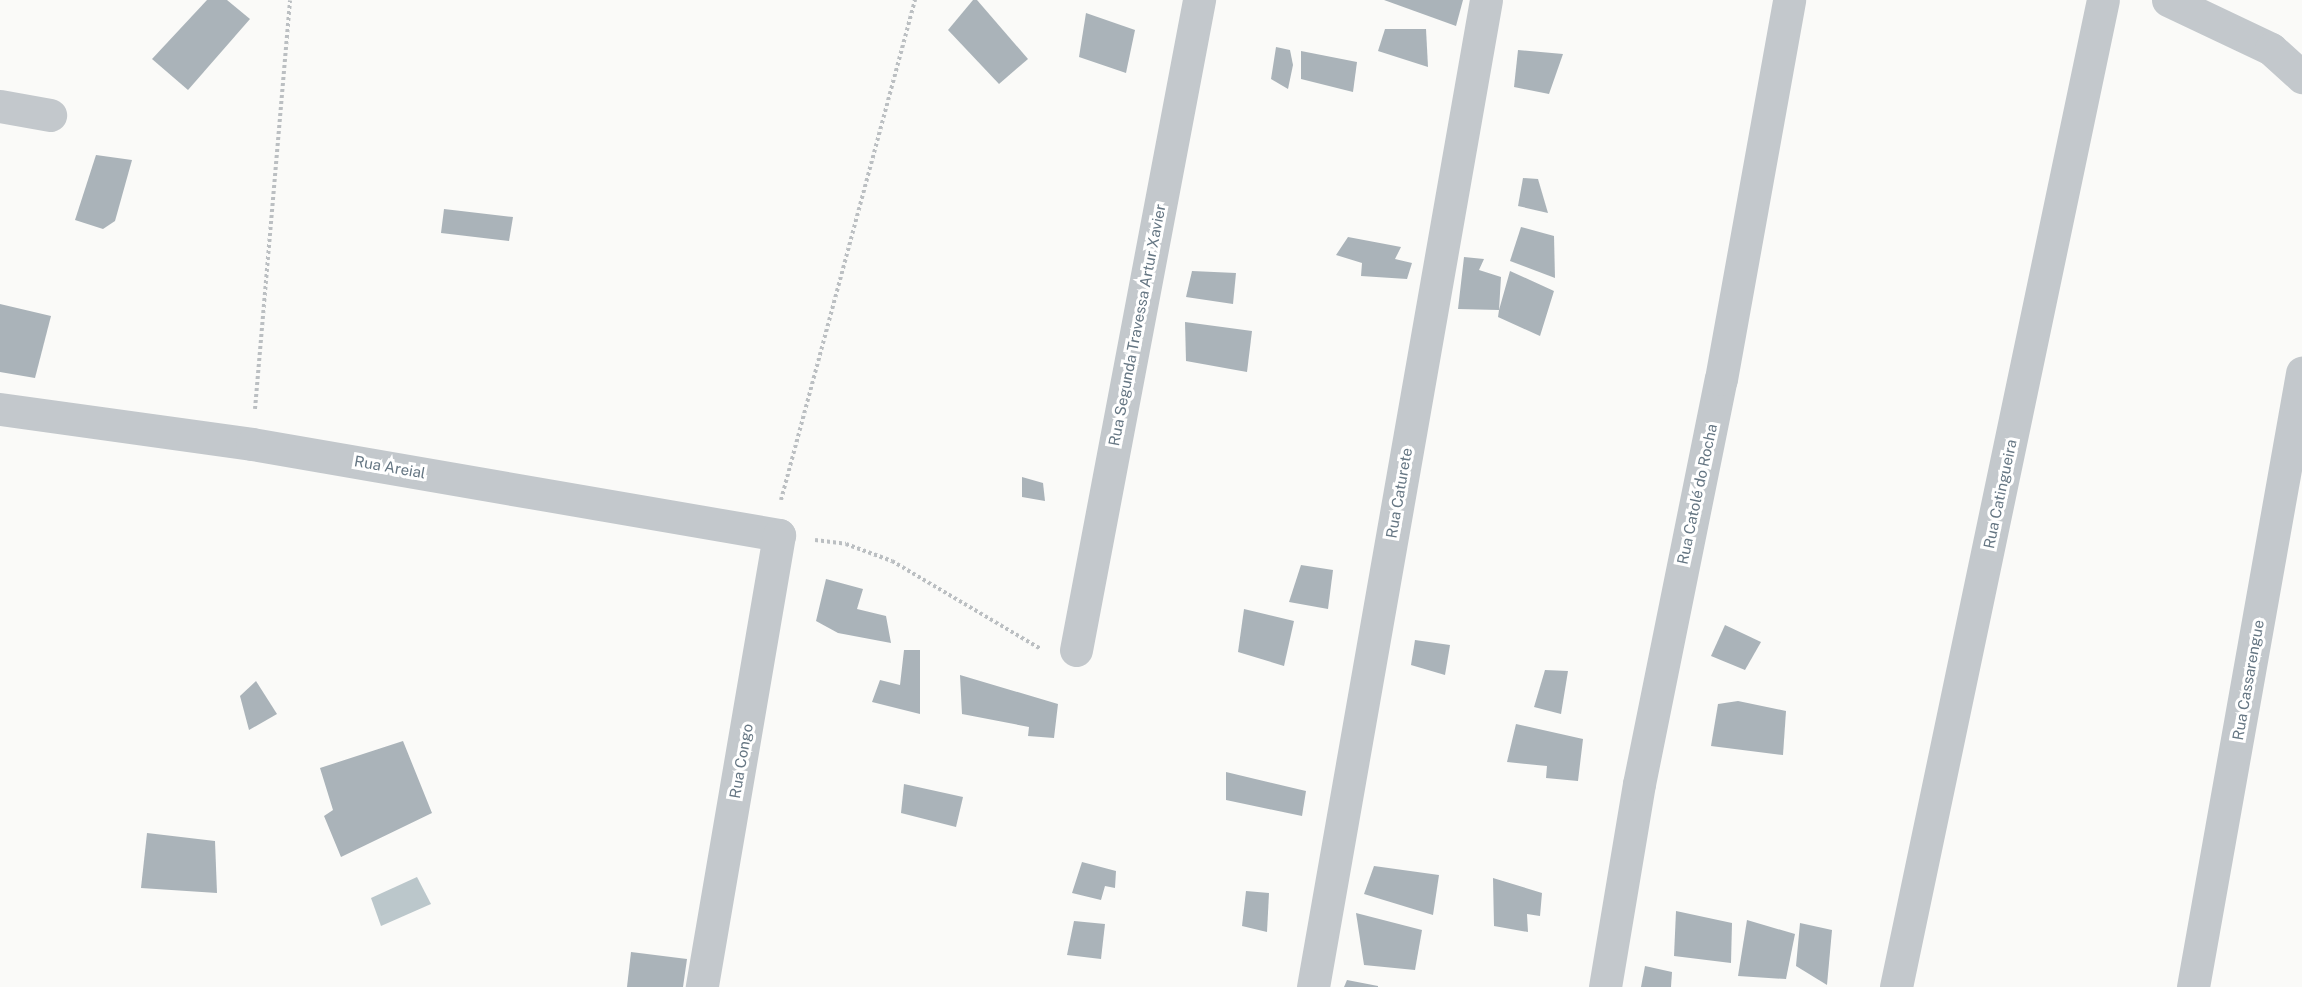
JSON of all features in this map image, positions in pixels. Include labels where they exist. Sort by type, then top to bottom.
[{"type":"street","name":"Rua Segunda Travessa Artur Xavier","points":[[1076,650],[1199,0]]},
{"type":"street","name":"Rua Caturete","points":[[1313,987],[1485,0]]},
{"type":"street","name":"Rua Catolé do Rocha","points":[[1605,987],[1639,784],[1721,379],[1789,0]]},
{"type":"street","name":"Rua Catingueira","points":[[1896,987],[2103,0]]},
{"type":"street","points":[[2168,0],[2271,49],[2302,77]]},
{"type":"street","points":[[0,106],[50,115]]},
{"type":"street","name":"Rua Cassarengue","points":[[2193,987],[2302,373]]},
{"type":"street","name":"Rua Areial","points":[[0,409],[252,444],[779,535]]},
{"type":"street","name":"Rua Congo","points":[[702,987],[779,535]]},
{"type":"path","points":[[252,444],[290,0]]},
{"type":"path","points":[[915,0],[782,495],[779,535],[846,544],[891,561],[1023,642],[1060,657],[1076,650]]},
{"type":"shaded area","points":[[417,877],[431,904],[381,926],[371,898]]},
{"type":"building","points":[[207,0],[227,0],[250,19],[188,90],[152,59]]},
{"type":"building","points":[[973,0],[977,0],[1028,59],[999,84],[948,30]]},
{"type":"building","points":[[1384,0],[1463,0],[1456,26]]},
{"type":"building","points":[[1086,13],[1135,30],[1126,73],[1079,57]]},
{"type":"building","points":[[1385,29],[1426,29],[1428,67],[1378,51]]},
{"type":"building","points":[[1276,47],[1290,50],[1293,65],[1288,89],[1271,79]]},
{"type":"building","points":[[1518,50],[1563,54],[1549,94],[1514,87]]},
{"type":"building","points":[[1301,51],[1357,62],[1353,92],[1301,79]]},
{"type":"building","points":[[96,155],[132,160],[115,221],[103,229],[75,220]]},
{"type":"building","points":[[1523,178],[1538,179],[1548,213],[1518,206]]},
{"type":"building","points":[[444,209],[513,217],[509,241],[441,233]]},
{"type":"building","points":[[1521,227],[1554,236],[1555,278],[1510,261]]},
{"type":"building","points":[[1348,237],[1401,247],[1395,259],[1412,263],[1407,279],[1361,276],[1362,263],[1336,255]]},
{"type":"building","points":[[1464,257],[1484,259],[1479,270],[1501,277],[1499,310],[1458,309]]},
{"type":"building","points":[[1192,271],[1236,273],[1233,304],[1186,297]]},
{"type":"building","points":[[1510,271],[1554,291],[1540,336],[1498,317]]},
{"type":"building","points":[[0,304],[51,316],[35,378],[0,372]]},
{"type":"building","points":[[1185,322],[1252,331],[1247,372],[1186,361]]},
{"type":"building","points":[[1022,477],[1043,483],[1045,501],[1022,497]]},
{"type":"building","points":[[1301,565],[1333,570],[1328,609],[1289,602]]},
{"type":"building","points":[[826,579],[863,589],[857,609],[886,616],[891,643],[838,633],[816,621]]},
{"type":"building","points":[[1244,609],[1294,621],[1284,666],[1238,652]]},
{"type":"building","points":[[1725,625],[1761,642],[1745,670],[1711,656]]},
{"type":"building","points":[[1415,640],[1450,645],[1445,675],[1411,665]]},
{"type":"building","points":[[904,650],[920,650],[920,714],[872,702],[880,680],[900,685]]},
{"type":"building","points":[[1545,670],[1568,671],[1561,714],[1534,707]]},
{"type":"building","points":[[960,675],[1058,704],[1054,738],[1028,736],[1029,727],[962,714]]},
{"type":"building","points":[[256,681],[277,714],[249,730],[240,696]]},
{"type":"building","points":[[1738,701],[1786,711],[1783,755],[1711,746],[1718,704]]},
{"type":"building","points":[[1516,724],[1583,739],[1578,781],[1546,778],[1547,766],[1507,762]]},
{"type":"building","points":[[403,741],[432,813],[341,857],[324,816],[333,810],[320,768]]},
{"type":"building","points":[[1226,772],[1306,791],[1302,816],[1226,800]]},
{"type":"building","points":[[904,784],[963,797],[956,827],[901,813]]},
{"type":"building","points":[[147,833],[215,841],[217,893],[141,888]]},
{"type":"building","points":[[1082,862],[1116,871],[1115,888],[1105,886],[1101,900],[1072,893]]},
{"type":"building","points":[[1374,866],[1439,875],[1433,915],[1364,894]]},
{"type":"building","points":[[1493,878],[1542,893],[1540,916],[1527,914],[1528,932],[1494,926]]},
{"type":"building","points":[[1246,891],[1269,893],[1267,932],[1242,926]]},
{"type":"building","points":[[1676,911],[1732,923],[1731,963],[1674,956]]},
{"type":"building","points":[[1356,913],[1422,930],[1415,970],[1364,965]]},
{"type":"building","points":[[1747,920],[1795,934],[1786,979],[1738,976]]},
{"type":"building","points":[[1074,921],[1105,924],[1101,959],[1067,955]]},
{"type":"building","points":[[1800,923],[1832,930],[1827,985],[1796,966]]},
{"type":"building","points":[[631,952],[687,959],[683,987],[627,987]]},
{"type":"building","points":[[1645,966],[1672,972],[1671,987],[1641,987]]},
{"type":"building","points":[[1347,980],[1378,986],[1378,987],[1344,987]]}]
